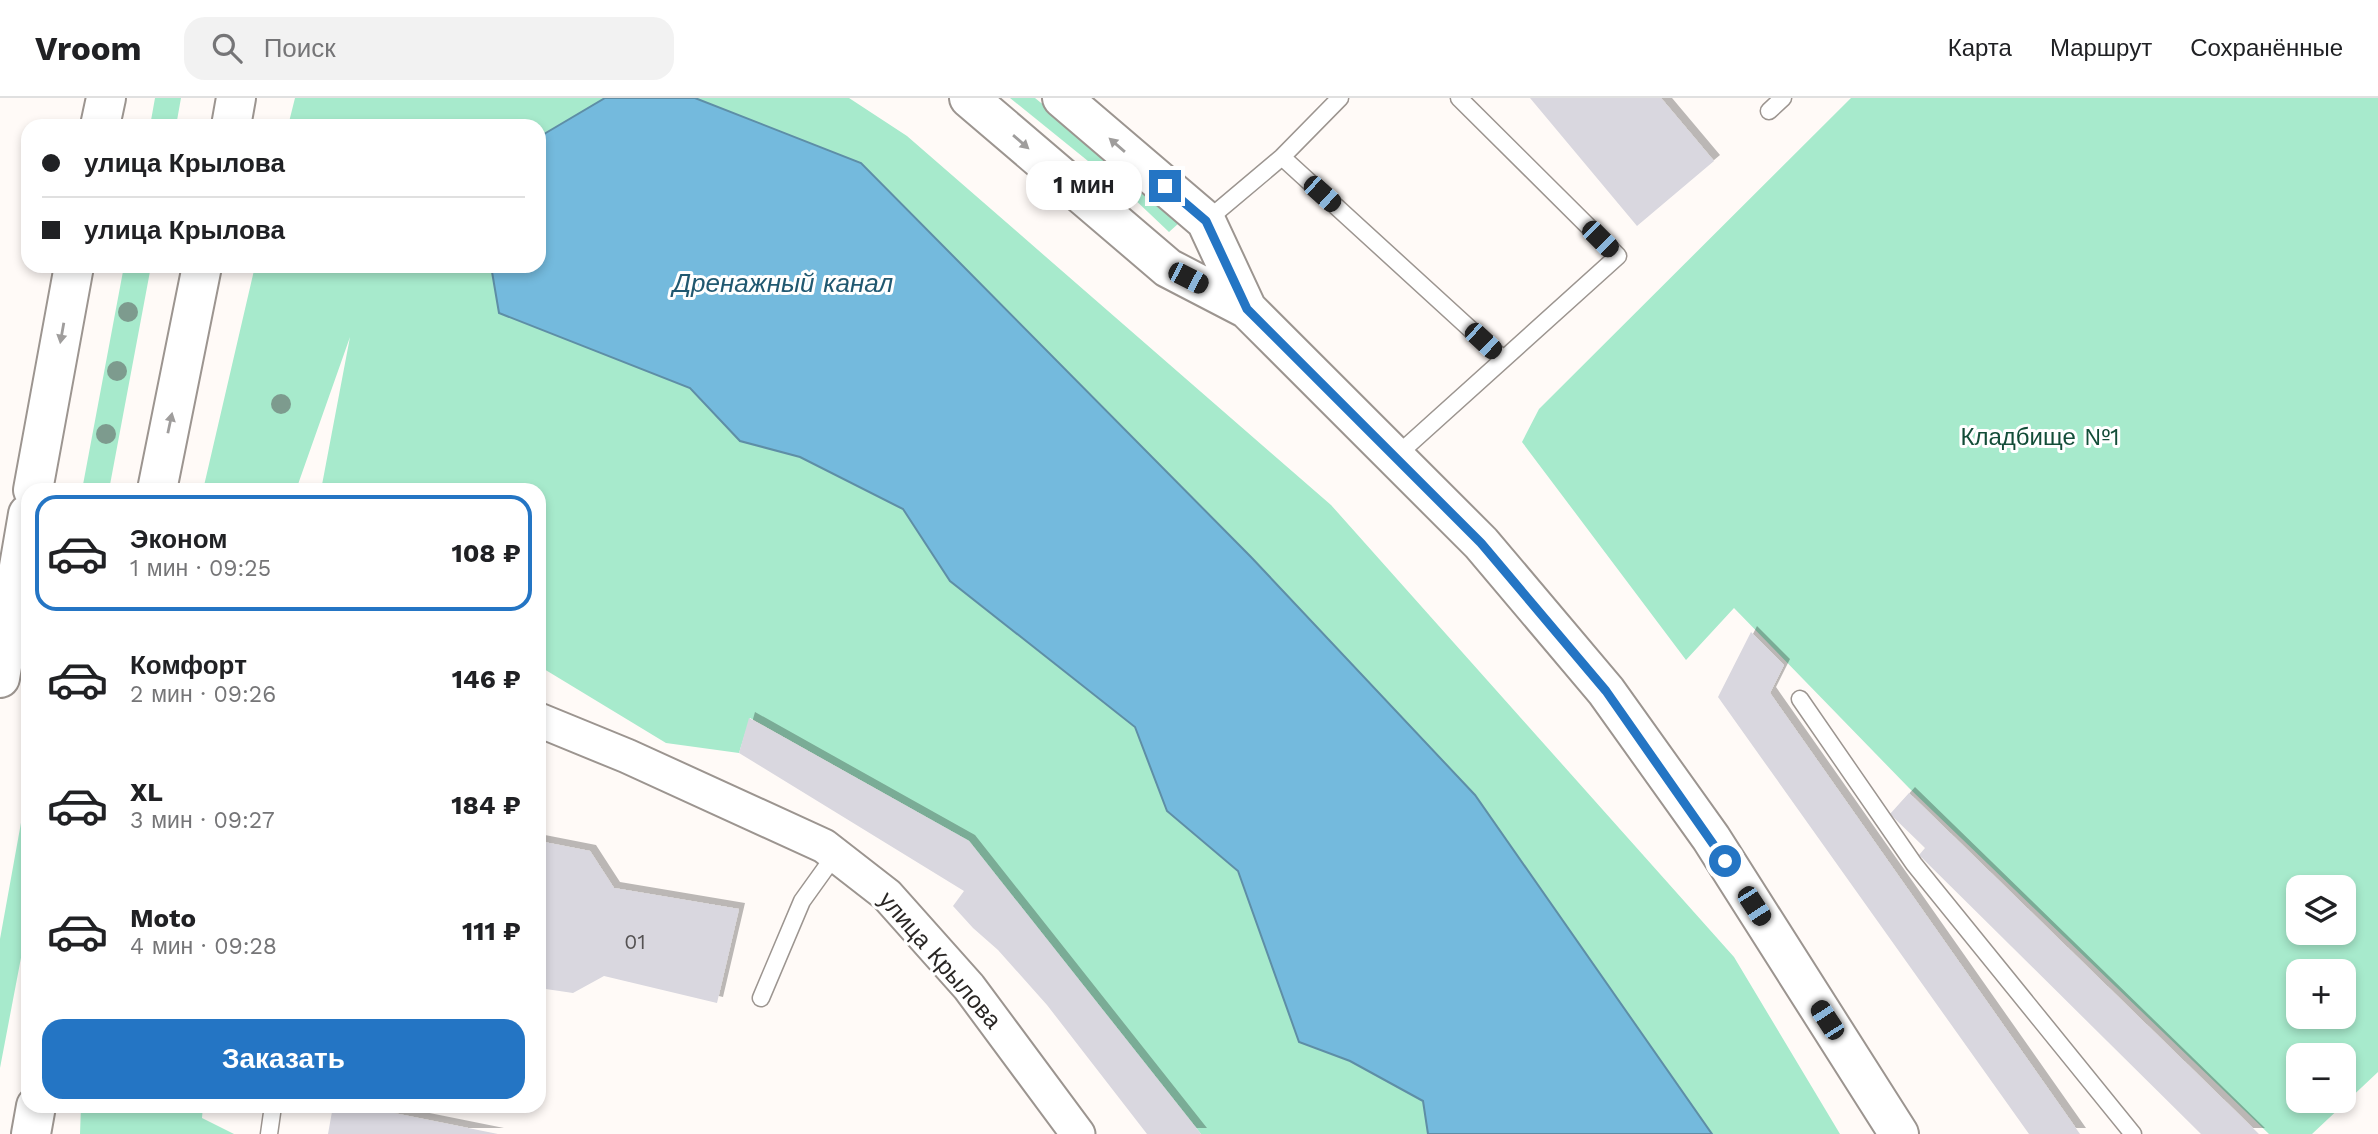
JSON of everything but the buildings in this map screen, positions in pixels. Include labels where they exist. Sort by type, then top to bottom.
[{"type":"main road","points":[[102,119],[106,98]]},
{"type":"main road","points":[[232,119],[236,98]]},
{"type":"main road","points":[[969,98],[1168,268],[1247,309],[1481,543],[1606,691],[1711,838],[1899,1134]]},
{"type":"main road","points":[[1062,98],[1206,221],[1247,309]]},
{"type":"main road","points":[[34,483],[73,273]]},
{"type":"main road","points":[[158,483],[201,273]]},
{"type":"main road","points":[[0,678],[21,555]]},
{"type":"main road","points":[[31,1134],[35,1113]]},
{"type":"street","name":"улица Крылова","points":[[546,723],[627,755],[824,846],[887,895],[969,987],[1078,1134]]},
{"type":"lane","points":[[1206,221],[1282,157],[1340,98]]},
{"type":"lane","points":[[1395,457],[1618,256],[1459,98]]},
{"type":"lane","points":[[1769,111],[1783,98]]},
{"type":"lane","points":[[1282,157],[1503,359]]},
{"type":"lane","points":[[1800,699],[1914,864],[2133,1134]]},
{"type":"lane","points":[[761,998],[802,901],[835,855]]},
{"type":"lane","points":[[268,1134],[272,1113]]},
{"type":"green space","points":[[155,98],[181,98],[177,119],[151,119]]},
{"type":"green space","points":[[295,98],[605,98],[546,133],[546,119],[290,119]]},
{"type":"green space","points":[[695,98],[849,98],[907,136],[1331,505],[1734,957],[1840,1134],[1712,1134],[1475,795]]},
{"type":"green space","points":[[1010,98],[1035,98],[1140,183],[1179,223],[1169,232],[1130,195]]},
{"type":"green space","name":"Кладбище №1","points":[[1851,98],[2378,98],[2378,1072],[2356,1093],[2356,1043],[2286,1043],[2286,1113],[2334,1113],[2312,1134],[2269,1134],[1909,788],[1734,608],[1686,660],[1522,442],[1539,409]]},
{"type":"green space","points":[[123,273],[150,273],[110,483],[83,483]]},
{"type":"green space","points":[[253,273],[492,273],[499,313],[690,388],[740,441],[800,457],[903,509],[950,581],[1135,727],[1167,811],[1238,871],[1299,1042],[1350,1061],[1423,1101],[1428,1134],[1201,1134],[969,841],[750,718],[739,753],[666,743],[546,670],[546,483],[322,483],[350,337],[298,483],[205,483]]},
{"type":"green space","points":[[21,823],[21,958],[0,1068],[0,939]]},
{"type":"green space","points":[[81,1113],[202,1113],[202,1118],[234,1134],[80,1134]]},
{"type":"water","name":"Дренажный канал","points":[[605,98],[695,98],[861,163],[1251,557],[1475,795],[1712,1134],[1428,1134],[1423,1101],[1350,1061],[1299,1042],[1238,871],[1167,811],[1135,727],[950,581],[903,509],[800,457],[740,441],[690,388],[499,313],[492,273],[546,273],[546,133]]},
{"type":"route","points":[[1165,186],[1206,221],[1247,309],[1481,543],[1606,691],[1725,861]]}]
